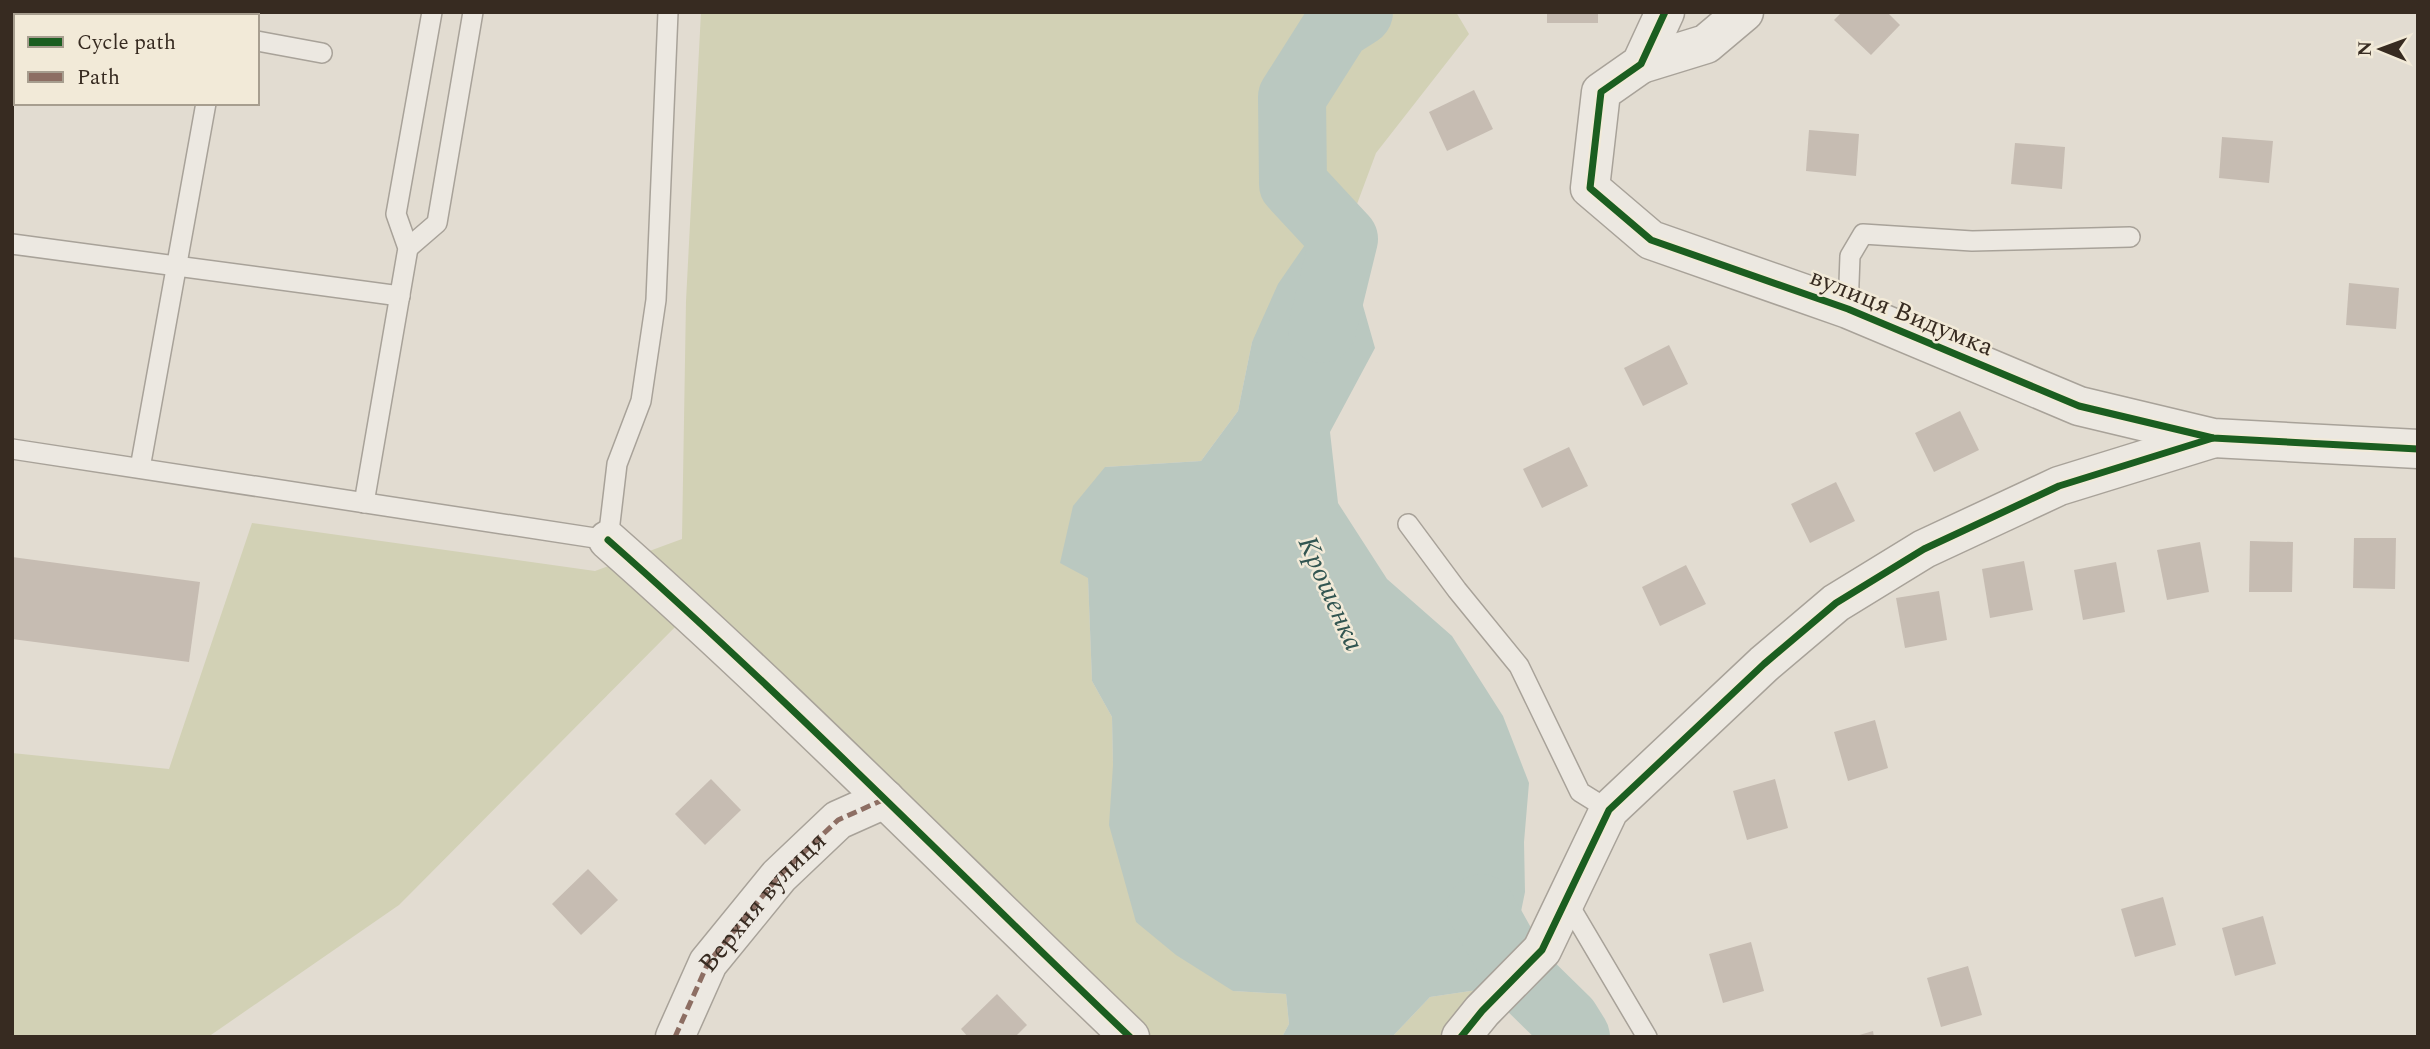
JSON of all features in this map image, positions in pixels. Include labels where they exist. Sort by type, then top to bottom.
[{"type":"street","points":[[1641,64],[1665,12]]},
{"type":"street","points":[[1641,64],[1706,44],[1744,12]]},
{"type":"street","name":"вулиця Видумка","points":[[1641,64],[1601,92],[1590,188],[1651,240],[1848,309],[2079,406],[2213,438],[2418,449]]},
{"type":"street","points":[[1471,1024],[1542,950],[1609,810],[1764,664],[1836,603],[1924,550],[2059,486],[2213,438]]},
{"type":"street","points":[[608,540],[791,707],[1130,1037]]},
{"type":"street","name":"Верхня вулиця","points":[[675,1037],[708,962],[779,876],[838,820],[885,799]]},
{"type":"lane","points":[[364,503],[408,248],[396,214],[432,12]]},
{"type":"lane","points":[[408,248],[436,223],[473,12]]},
{"type":"lane","points":[[12,449],[608,540],[617,464],[641,401],[656,300],[668,12]]},
{"type":"lane","points":[[259,41],[322,53]]},
{"type":"lane","points":[[140,468],[206,105]]},
{"type":"lane","points":[[1848,309],[1850,256],[1863,234],[1972,241],[2130,237]]},
{"type":"lane","points":[[12,244],[400,296]]},
{"type":"lane","points":[[1408,524],[1519,666],[1580,792],[1609,810]]},
{"type":"lane","points":[[1566,901],[1647,1037]]},
{"type":"green space","points":[[701,12],[1456,12],[1469,34],[1376,153],[1344,239],[1309,239],[1252,342],[1238,411],[1201,461],[1105,467],[1088,577],[1092,681],[1112,717],[1113,765],[1233,991],[1286,994],[1289,1024],[1282,1037],[1130,1037],[689,613],[399,905],[208,1037],[12,1037],[12,753],[169,769],[252,523],[595,571],[682,539],[686,301]]},
{"type":"green space","points":[[1484,989],[1461,1037],[1392,1037],[1430,997]]},
{"type":"water","points":[[1309,239],[1344,239],[1375,348],[1330,432],[1338,503],[1387,579],[1452,636],[1503,716],[1529,783],[1524,842],[1525,892],[1515,941],[1518,974],[1484,989],[1430,997],[1392,1037],[1282,1037],[1289,1024],[1286,994],[1233,991],[1176,955],[1136,922],[1109,825],[1113,765],[1112,717],[1092,681],[1088,578],[1060,563],[1073,506],[1105,467],[1201,461],[1238,411],[1252,342],[1278,284]]},
{"type":"building","points":[[1547,12],[1598,12],[1598,23],[1547,23]]},
{"type":"building","points":[[1842,12],[1887,12],[1900,25],[1871,55],[1834,20]]},
{"type":"building","points":[[1474,90],[1493,129],[1447,151],[1429,112]]},
{"type":"building","points":[[1809,130],[1859,134],[1856,176],[1806,171]]},
{"type":"building","points":[[2222,137],[2273,141],[2269,183],[2219,178]]},
{"type":"building","points":[[2015,143],[2065,147],[2062,189],[2011,184]]},
{"type":"building","points":[[2349,283],[2399,288],[2396,329],[2346,325]]},
{"type":"building","points":[[1669,345],[1688,384],[1643,406],[1624,368]]},
{"type":"building","points":[[1960,411],[1979,450],[1934,472],[1915,433]]},
{"type":"building","points":[[1569,447],[1588,486],[1542,508],[1523,469]]},
{"type":"building","points":[[1836,482],[1855,521],[1810,543],[1791,504]]},
{"type":"building","points":[[2354,538],[2396,538],[2395,589],[2353,588]]},
{"type":"building","points":[[2250,541],[2293,542],[2292,592],[2249,592]]},
{"type":"building","points":[[2200,542],[2209,592],[2167,600],[2157,550]]},
{"type":"building","points":[[12,557],[200,582],[189,662],[12,639]]},
{"type":"building","points":[[2024,561],[2033,610],[1990,618],[1982,569]]},
{"type":"building","points":[[2116,562],[2125,612],[2083,620],[2074,570]]},
{"type":"building","points":[[1686,565],[1706,604],[1660,626],[1642,587]]},
{"type":"building","points":[[1939,591],[1947,640],[1905,648],[1896,598]]},
{"type":"building","points":[[1875,720],[1888,768],[1848,781],[1834,732]]},
{"type":"building","points":[[711,779],[741,810],[705,845],[675,814]]},
{"type":"building","points":[[1775,779],[1788,828],[1747,840],[1733,791]]},
{"type":"building","points":[[588,869],[618,900],[581,935],[552,904]]},
{"type":"building","points":[[2163,897],[2176,945],[2135,957],[2121,909]]},
{"type":"building","points":[[2263,916],[2276,964],[2235,976],[2222,928]]},
{"type":"building","points":[[1751,942],[1764,991],[1723,1003],[1709,954]]},
{"type":"building","points":[[1968,966],[1982,1015],[1941,1027],[1927,978]]},
{"type":"building","points":[[997,994],[1027,1025],[1015,1037],[968,1037],[961,1029]]},
{"type":"building","points":[[1873,1031],[1874,1037],[1856,1037],[1856,1036]]},
{"type":"waterway","name":"Крошенка","points":[[1322,329],[1344,239],[1293,184],[1292,97],[1337,26],[1359,12]]},
{"type":"waterway","name":"Крошенка","points":[[1481,908],[1518,974],[1566,1021],[1576,1037]]},
{"type":"marked path","points":[[675,1037],[708,963],[779,876],[838,820],[885,799]]},
{"type":"cycle path","points":[[1665,12],[1641,64],[1601,92],[1590,188],[1651,240],[1848,309],[2079,406],[2213,438],[2418,449]]},
{"type":"cycle path","points":[[1461,1037],[1482,1011],[1542,950],[1609,810],[1764,664],[1836,603],[1924,549],[2059,486],[2213,438]]},
{"type":"cycle path","points":[[608,540],[806,723],[1130,1037]]}]
